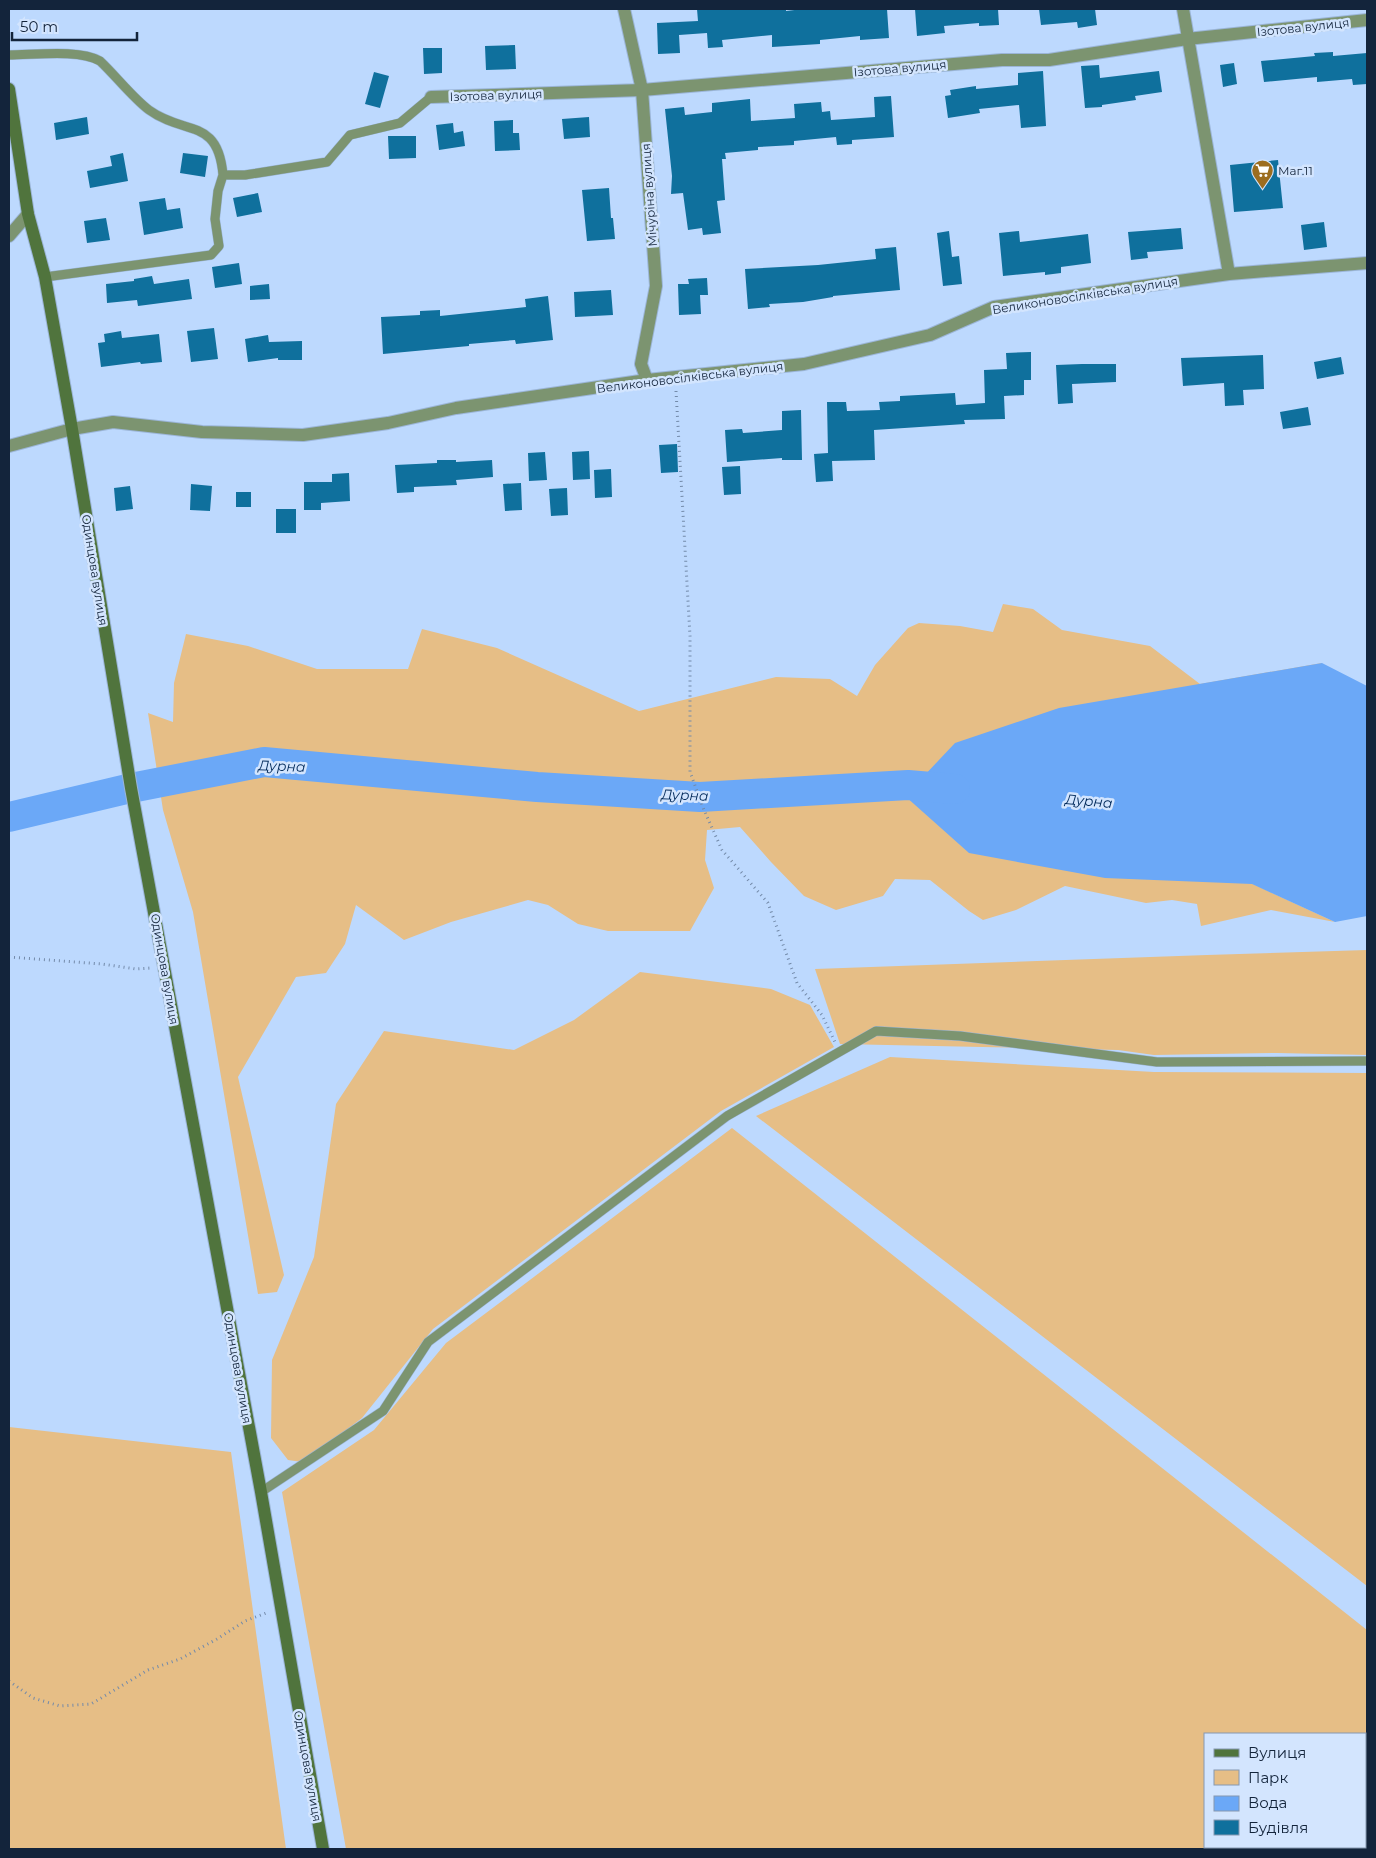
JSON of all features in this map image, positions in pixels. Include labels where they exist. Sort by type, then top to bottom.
[{"type":"main road","name":"Одинцова вулиця","points":[[9,89],[28,214],[45,277],[131,788],[261,1492],[323,1849]]},
{"type":"street","name":"Мічуріна вулиця","points":[[624,9],[642,90],[656,286],[641,364],[647,380]]},
{"type":"street","points":[[1183,9],[1229,274]]},
{"type":"street","name":"Ізотова вулиця","points":[[431,97],[642,90],[1002,60],[1050,60],[1188,39],[1367,20]]},
{"type":"street","points":[[9,236],[28,214]]},
{"type":"street","name":"Великоновосілківська вулиця","points":[[9,446],[72,429],[113,422],[202,432],[304,435],[388,423],[456,408],[647,380],[804,364],[930,335],[994,307],[1229,274],[1367,263]]},
{"type":"lane","points":[[9,55],[74,54],[92,56],[100,61],[147,108],[161,118],[195,129],[213,140],[221,158],[223,175],[218,191],[215,219],[219,246],[211,255],[45,277]]},
{"type":"lane","points":[[223,175],[245,176],[327,162],[350,135],[400,123],[431,97]]},
{"type":"lane","points":[[261,1492],[383,1411],[428,1342],[726,1116],[876,1031],[960,1036],[1157,1062],[1367,1061]]},
{"type":"path","points":[[676,377],[690,636],[690,772],[722,850],[768,904],[797,983],[822,1014],[839,1052]]},
{"type":"path","points":[[9,957],[94,963],[136,969],[164,968]]},
{"type":"path","points":[[9,1681],[33,1698],[60,1706],[91,1704],[148,1670],[180,1659],[245,1621],[281,1607]]},
{"type":"green space","points":[[1003,604],[1033,609],[1062,630],[1150,646],[1200,684],[1322,663],[1253,884],[1335,922],[1271,910],[1201,926],[1197,904],[1172,900],[1146,903],[1065,886],[1016,910],[983,920],[930,880],[895,879],[883,896],[836,910],[804,896],[740,827],[707,830],[705,860],[714,888],[690,931],[608,931],[578,924],[548,905],[528,900],[451,922],[404,940],[356,905],[345,944],[326,973],[296,977],[238,1077],[284,1275],[277,1292],[258,1294],[193,912],[163,810],[148,713],[173,722],[174,683],[186,634],[248,646],[317,669],[408,669],[422,629],[497,648],[639,711],[776,677],[830,679],[857,696],[875,665],[908,628],[919,623],[960,626],[993,632]]},
{"type":"green space","points":[[1367,950],[1367,1055],[1277,1053],[1154,1055],[1118,1050],[840,1044],[815,969],[1207,955]]},
{"type":"green space","points":[[640,972],[771,989],[810,1005],[834,1047],[721,1111],[433,1329],[362,1418],[302,1462],[288,1460],[271,1438],[272,1360],[314,1257],[336,1104],[384,1031],[514,1050],[574,1020]]},
{"type":"green space","points":[[890,1057],[1154,1072],[1367,1073],[1367,1586],[756,1116]]},
{"type":"green space","points":[[732,1128],[1367,1630],[1367,1849],[346,1849],[282,1492],[374,1430],[446,1343]]},
{"type":"green space","points":[[9,1427],[231,1452],[286,1849],[9,1849]]},
{"type":"water","points":[[1322,663],[1367,686],[1367,916],[1335,922],[1252,884],[1105,878],[969,853],[905,796],[955,743],[1059,708]]},
{"type":"building","points":[[697,9],[786,9],[786,11],[803,9],[887,9],[889,38],[860,40],[860,36],[820,40],[820,44],[772,47],[772,35],[722,40],[723,47],[708,48],[707,33],[679,35],[680,53],[658,54],[657,23],[698,21]]},
{"type":"building","points":[[915,9],[998,9],[999,25],[979,26],[979,23],[944,26],[945,33],[917,36]]},
{"type":"building","points":[[1039,9],[1095,9],[1097,25],[1078,28],[1077,22],[1041,25]]},
{"type":"building","points":[[515,45],[516,69],[486,70],[485,46]]},
{"type":"building","points":[[423,48],[442,48],[442,73],[424,74]]},
{"type":"building","points":[[1333,52],[1333,56],[1367,53],[1367,84],[1353,85],[1352,79],[1317,82],[1317,77],[1264,82],[1261,61],[1315,56],[1314,53]]},
{"type":"building","points":[[1234,63],[1237,84],[1223,87],[1220,65]]},
{"type":"building","points":[[1099,65],[1100,78],[1159,71],[1162,92],[1135,96],[1136,100],[1102,105],[1102,107],[1085,108],[1081,66]]},
{"type":"building","points":[[1043,71],[1046,126],[1021,128],[1019,105],[979,109],[980,113],[948,118],[945,96],[951,95],[950,90],[976,86],[976,89],[1018,85],[1018,73]]},
{"type":"building","points":[[374,72],[389,76],[380,108],[365,104]]},
{"type":"building","points":[[891,96],[894,137],[852,140],[852,144],[837,145],[836,137],[794,141],[794,145],[758,147],[758,150],[725,153],[726,159],[722,159],[725,200],[717,201],[721,233],[703,235],[702,228],[688,230],[683,193],[671,194],[672,176],[665,109],[684,107],[685,115],[712,112],[712,103],[750,99],[751,121],[795,118],[794,104],[821,102],[822,112],[830,111],[831,120],[875,117],[874,97]]},
{"type":"building","points":[[87,117],[89,134],[56,140],[54,123]]},
{"type":"building","points":[[589,117],[590,137],[564,139],[562,119]]},
{"type":"building","points":[[513,120],[513,133],[519,133],[520,150],[495,151],[494,121]]},
{"type":"building","points":[[453,123],[454,133],[463,131],[465,146],[439,150],[436,125]]},
{"type":"building","points":[[388,136],[416,136],[416,158],[389,159]]},
{"type":"building","points":[[123,153],[128,181],[90,188],[87,171],[112,166],[110,156]]},
{"type":"building","points":[[183,153],[208,156],[205,177],[180,173]]},
{"type":"building","points":[[1278,160],[1283,208],[1234,212],[1230,165]]},
{"type":"building","points":[[609,188],[611,218],[613,218],[615,239],[587,241],[582,190]]},
{"type":"building","points":[[258,193],[262,212],[237,217],[233,198]]},
{"type":"building","points":[[165,198],[167,210],[180,208],[183,228],[144,235],[139,202]]},
{"type":"building","points":[[106,218],[110,240],[87,243],[84,221]]},
{"type":"building","points":[[1324,222],[1327,247],[1304,250],[1301,225]]},
{"type":"building","points":[[1181,228],[1183,249],[1147,252],[1148,258],[1131,260],[1128,232]]},
{"type":"building","points":[[949,231],[952,257],[959,256],[962,284],[943,286],[937,233]]},
{"type":"building","points":[[1019,231],[1020,242],[1088,234],[1091,263],[1061,267],[1061,273],[1045,275],[1045,272],[1003,276],[999,233]]},
{"type":"building","points":[[896,247],[900,290],[833,296],[803,302],[769,304],[770,307],[748,309],[745,269],[818,265],[876,259],[875,249]]},
{"type":"building","points":[[239,263],[242,284],[215,288],[212,267]]},
{"type":"building","points":[[152,276],[154,284],[189,279],[192,299],[138,306],[137,300],[107,303],[106,284],[134,281],[134,279]]},
{"type":"building","points":[[707,278],[708,295],[700,295],[701,314],[679,315],[678,284],[689,284],[688,279]]},
{"type":"building","points":[[269,284],[270,299],[250,300],[250,286]]},
{"type":"building","points":[[611,290],[613,315],[575,317],[574,292]]},
{"type":"building","points":[[548,296],[553,340],[516,344],[515,340],[383,354],[381,317],[420,315],[420,311],[440,310],[440,316],[526,307],[525,299]]},
{"type":"building","points":[[214,328],[218,359],[191,362],[187,331]]},
{"type":"building","points":[[121,331],[122,338],[159,334],[162,362],[141,364],[140,362],[101,367],[98,343],[105,342],[104,334]]},
{"type":"building","points":[[268,335],[269,342],[302,341],[302,360],[278,360],[278,358],[248,362],[245,339]]},
{"type":"building","points":[[1031,352],[1031,380],[1024,380],[1024,395],[1004,396],[1005,419],[964,420],[965,424],[874,430],[875,460],[832,461],[833,481],[816,482],[814,454],[828,453],[827,402],[846,402],[847,411],[880,410],[879,402],[900,401],[900,396],[955,393],[956,405],[985,403],[984,370],[1007,369],[1006,353]]},
{"type":"building","points":[[1263,355],[1264,389],[1243,390],[1244,405],[1225,406],[1224,383],[1183,386],[1181,358]]},
{"type":"building","points":[[1341,357],[1344,374],[1317,379],[1314,362]]},
{"type":"building","points":[[1116,364],[1116,382],[1072,384],[1073,403],[1058,404],[1056,365]]},
{"type":"building","points":[[1308,407],[1311,425],[1283,429],[1280,412]]},
{"type":"building","points":[[801,410],[802,460],[782,460],[782,458],[727,462],[725,430],[742,429],[743,433],[782,430],[782,411]]},
{"type":"building","points":[[677,444],[678,472],[661,473],[659,445]]},
{"type":"building","points":[[589,451],[590,479],[573,480],[572,452]]},
{"type":"building","points":[[545,452],[547,480],[529,481],[528,453]]},
{"type":"building","points":[[437,460],[456,460],[456,462],[492,460],[493,477],[456,480],[457,485],[414,487],[414,492],[397,493],[395,465],[437,463]]},
{"type":"building","points":[[740,466],[741,494],[724,495],[722,467]]},
{"type":"building","points":[[611,469],[612,497],[595,498],[594,470]]},
{"type":"building","points":[[349,473],[350,501],[321,503],[321,510],[304,510],[304,482],[332,482],[332,474]]},
{"type":"building","points":[[521,483],[522,510],[505,511],[503,484]]},
{"type":"building","points":[[191,484],[212,486],[210,511],[190,510]]},
{"type":"building","points":[[130,486],[133,509],[116,511],[114,488]]},
{"type":"building","points":[[567,488],[568,515],[551,516],[549,489]]},
{"type":"building","points":[[236,492],[251,492],[251,507],[236,507]]},
{"type":"building","points":[[276,509],[296,509],[296,533],[276,533]]},
{"type":"waterway","name":"Дурна","points":[[9,817],[131,788],[264,762],[537,787],[700,797],[908,785],[955,789]]},
{"type":"place","name":"Маг.11","points":[[1262,189]]}]
